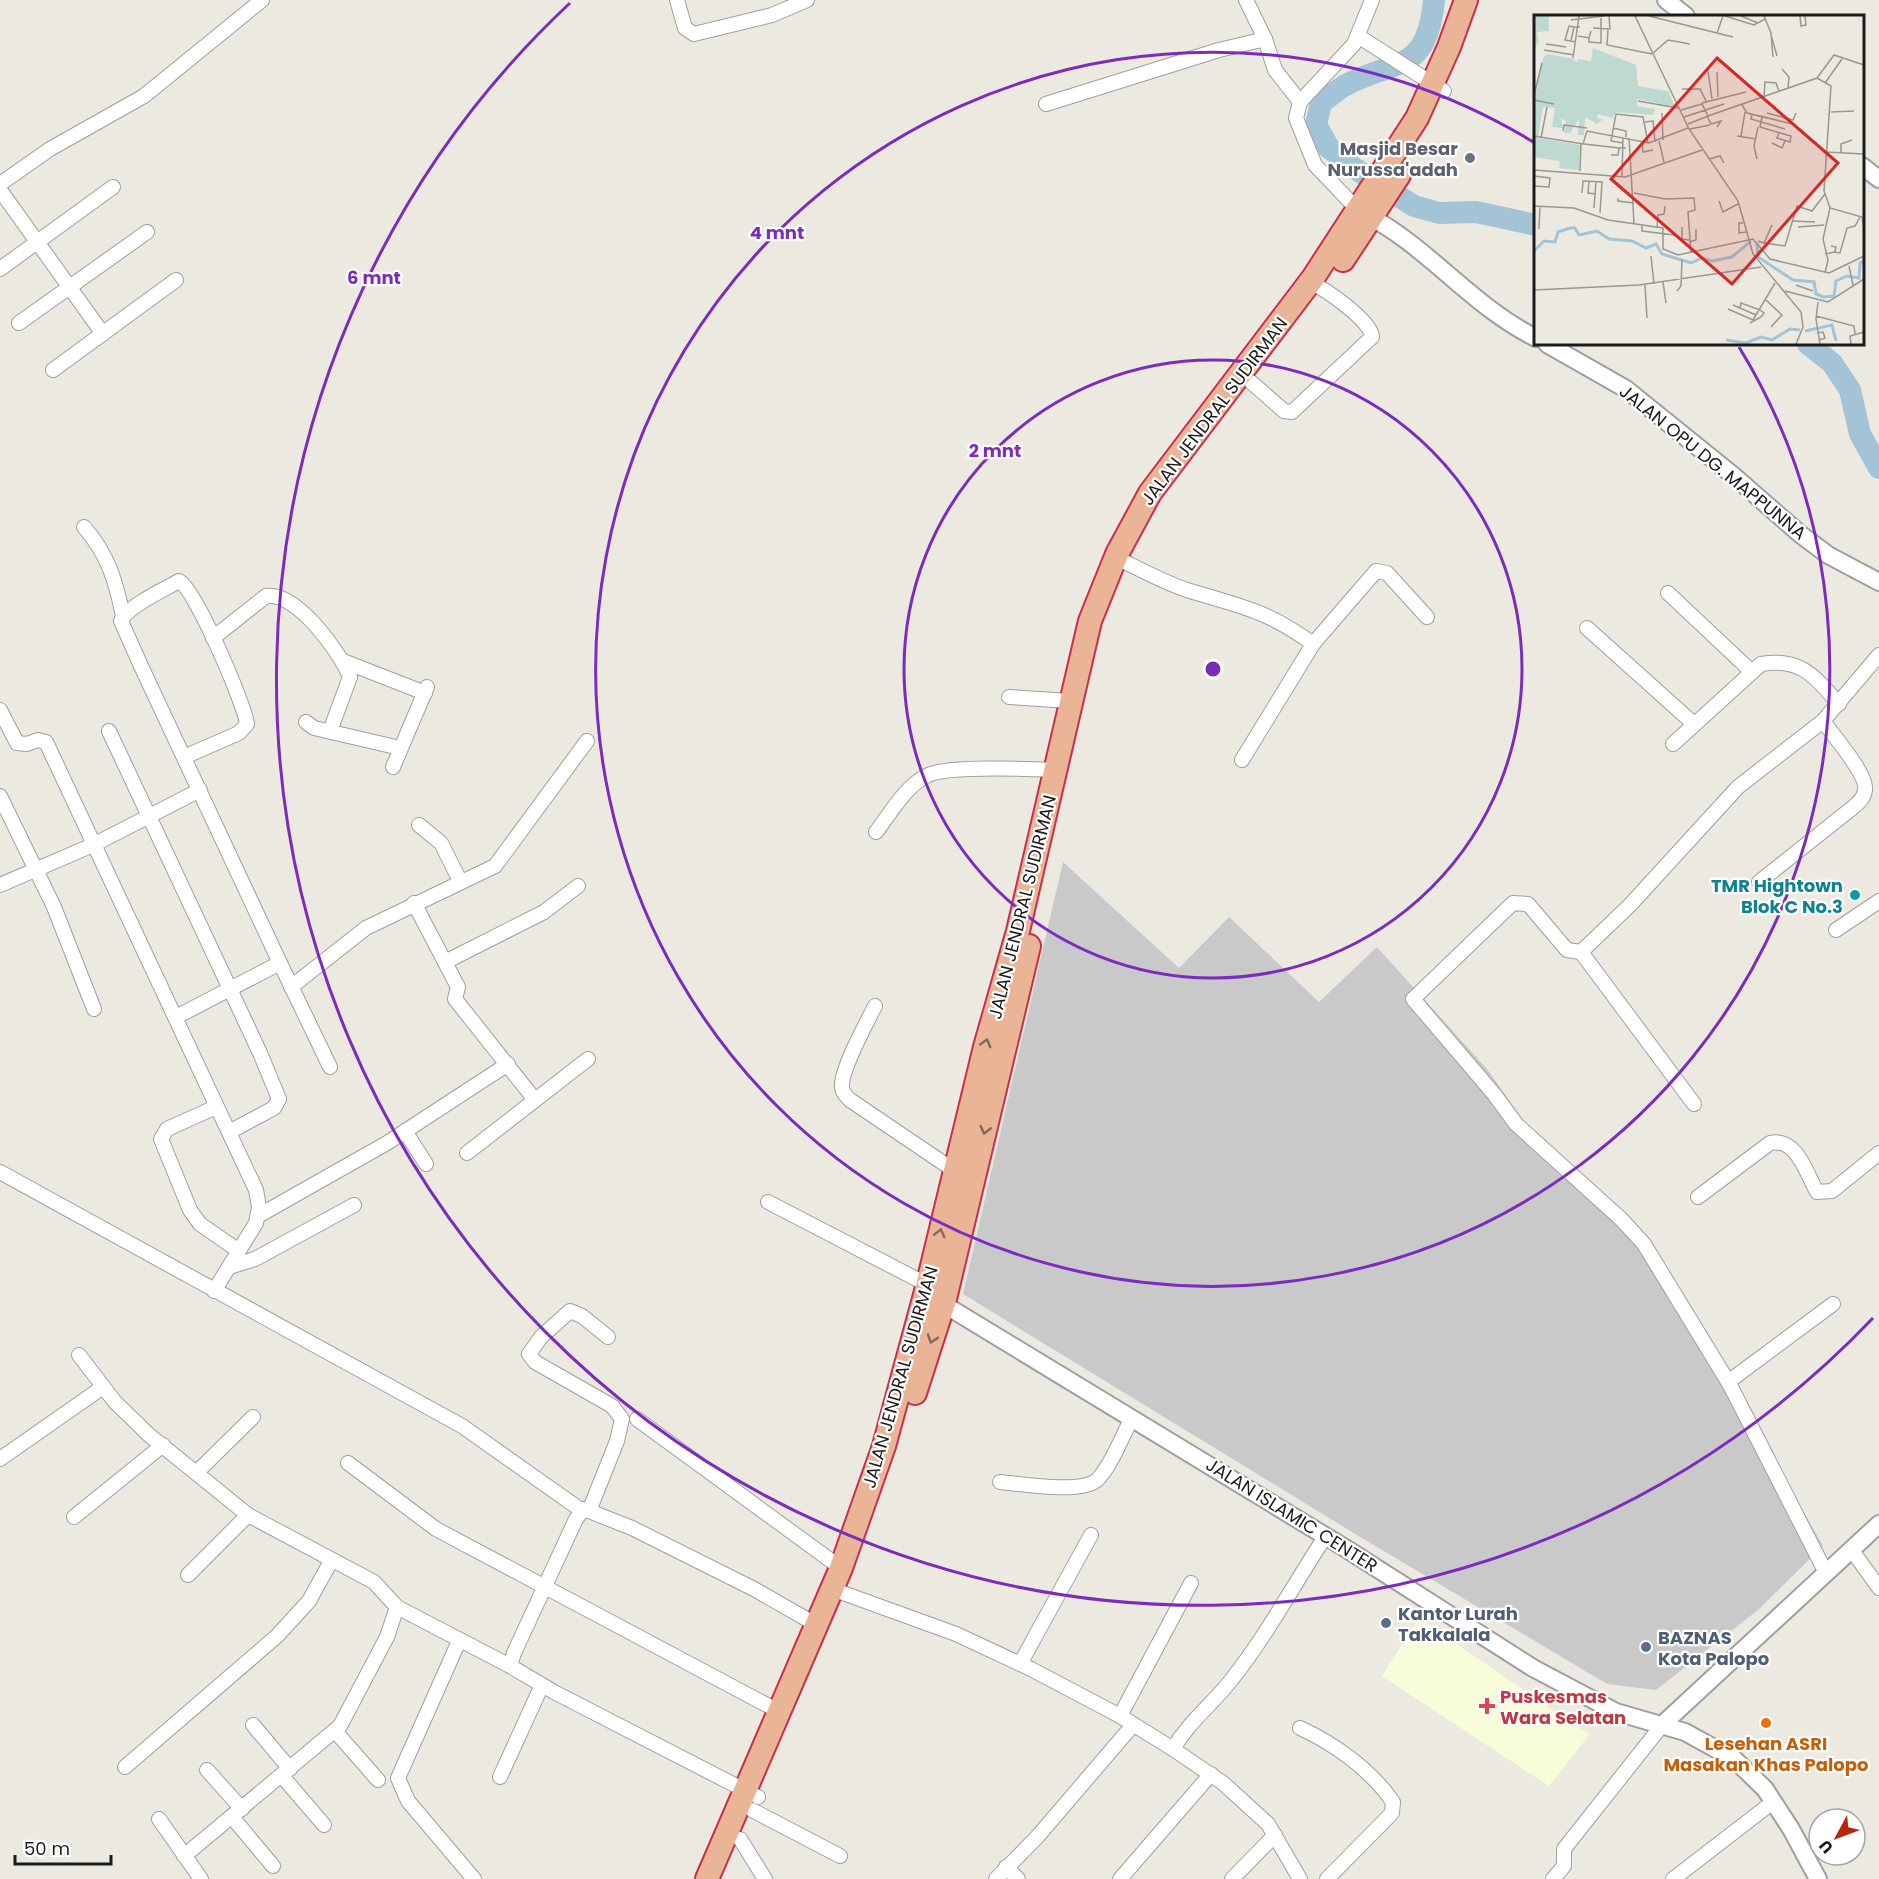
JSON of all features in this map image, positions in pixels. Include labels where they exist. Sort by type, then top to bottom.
[{"type":"highway","name":"JALAN JENDRAL SUDIRMAN","points":[[1438,88],[1466,0]]},
{"type":"highway","name":"JALAN JENDRAL SUDIRMAN","points":[[707,1879],[752,1799],[821,1654],[838,1592],[891,1470],[932,1294],[1096,656],[1110,607],[1127,563],[1150,517],[1174,481],[1251,381],[1318,285],[1390,175],[1409,160],[1438,88],[1478,0]]},
{"type":"highway","name":"JALAN JENDRAL SUDIRMAN","points":[[722,1879],[740,1839],[780,1712],[817,1625],[838,1592],[841,1568],[884,1446],[932,1294],[956,1171],[985,1047],[1021,921],[1090,621],[1103,587],[1150,494],[1318,285]]},
{"type":"street","points":[[0,184],[42,155],[144,96],[262,0]]},
{"type":"street","points":[[677,0],[686,28],[694,34],[772,15],[807,0]]},
{"type":"street","points":[[1246,0],[1265,39],[1275,70],[1300,102]]},
{"type":"street","points":[[1372,0],[1358,36],[1335,65],[1300,102],[1296,118],[1316,165],[1422,251],[1496,316],[1534,337]]},
{"type":"street","points":[[1666,0],[1685,15]]},
{"type":"street","points":[[1358,36],[1438,88]]},
{"type":"street","points":[[1046,104],[1219,50],[1265,39]]},
{"type":"street","points":[[1864,167],[1879,179]]},
{"type":"street","points":[[0,269],[112,187]]},
{"type":"street","points":[[0,190],[103,334]]},
{"type":"street","points":[[19,323],[147,232]]},
{"type":"street","points":[[53,370],[176,280]]},
{"type":"street","points":[[1251,381],[1284,411],[1292,412],[1372,337],[1370,328],[1318,285]]},
{"type":"street","name":"JALAN OPU DG. MAPPUNNA","points":[[1549,345],[1626,389],[1800,534],[1828,555],[1879,582]]},
{"type":"street","points":[[84,527],[102,551],[114,574],[123,616],[121,621],[125,632],[330,1067]]},
{"type":"street","points":[[1127,563],[1187,590],[1246,606],[1286,624],[1313,644]]},
{"type":"street","points":[[1242,760],[1313,644],[1376,570],[1387,573],[1427,617]]},
{"type":"street","points":[[123,616],[179,581],[183,582],[213,638],[247,724],[239,733],[184,757]]},
{"type":"street","points":[[1668,593],[1752,672]]},
{"type":"street","points":[[213,638],[260,599],[272,595],[283,597],[330,642],[343,661],[350,677],[330,731]]},
{"type":"street","points":[[1587,628],[1694,724]]},
{"type":"street","points":[[1581,952],[1630,905],[1738,787],[1823,721],[1879,655]]},
{"type":"street","points":[[343,661],[426,690],[393,767]]},
{"type":"street","points":[[1673,744],[1752,672],[1768,663],[1794,664],[1819,681],[1839,704]]},
{"type":"street","points":[[1010,697],[1070,701]]},
{"type":"street","points":[[0,710],[17,743],[27,744],[38,740],[47,745],[256,1190],[258,1216],[214,1291]]},
{"type":"street","points":[[1759,882],[1851,809],[1862,799],[1866,789],[1862,777],[1823,721]]},
{"type":"street","points":[[306,722],[314,728],[400,748]]},
{"type":"street","points":[[109,731],[147,817],[260,1053],[279,1099],[274,1108],[229,1132]]},
{"type":"street","points":[[291,987],[366,928],[495,866],[587,741]]},
{"type":"street","points":[[876,832],[915,784],[934,772],[1016,768],[1056,770]]},
{"type":"street","points":[[0,885],[93,845],[200,790]]},
{"type":"street","points":[[0,796],[54,907],[94,1009]]},
{"type":"street","points":[[418,825],[441,843],[460,881]]},
{"type":"street","points":[[445,962],[543,912],[578,886]]},
{"type":"street","points":[[1836,930],[1879,901]]},
{"type":"street","points":[[414,903],[458,987],[455,999],[535,1100]]},
{"type":"street","points":[[1694,1104],[1581,952],[1567,950],[1528,904],[1513,903],[1413,999],[1494,1094],[1516,1124],[1639,1238],[1728,1382],[1826,1573]]},
{"type":"street","points":[[176,1017],[280,963]]},
{"type":"street","points":[[875,1006],[850,1059],[842,1083],[843,1092],[850,1100],[956,1171]]},
{"type":"street","points":[[467,1153],[588,1059]]},
{"type":"street","points":[[258,1216],[405,1131],[508,1064]]},
{"type":"street","points":[[216,1107],[167,1129],[161,1139],[190,1210],[200,1224],[239,1251]]},
{"type":"street","points":[[405,1131],[426,1164]]},
{"type":"street","points":[[1698,1197],[1770,1143],[1779,1141],[1791,1147],[1817,1192],[1825,1194],[1832,1191],[1879,1153]]},
{"type":"street","points":[[0,1172],[462,1426],[585,1510],[632,1527],[754,1588],[817,1625]]},
{"type":"street","points":[[768,1202],[932,1294]]},
{"type":"street","points":[[229,1267],[255,1259],[354,1205]]},
{"type":"street","name":"JALAN ISLAMIC CENTER","points":[[932,1294],[1533,1668],[1616,1712],[1663,1724],[1709,1742],[1734,1759],[1759,1783],[1773,1802],[1818,1879]]},
{"type":"street","points":[[1728,1382],[1833,1304]]},
{"type":"street","points":[[510,1666],[546,1585],[585,1510],[620,1433],[622,1419],[612,1407],[535,1362],[529,1354],[541,1337],[570,1311],[582,1316],[608,1337]]},
{"type":"street","points":[[79,1356],[103,1387],[140,1426],[248,1515],[331,1562],[374,1582],[397,1607],[510,1666],[752,1799],[840,1856]]},
{"type":"street","points":[[0,1458],[103,1387]]},
{"type":"street","points":[[196,1473],[253,1417]]},
{"type":"street","points":[[1000,1482],[1073,1487],[1089,1484],[1103,1473],[1132,1418]]},
{"type":"street","points":[[637,1419],[841,1568]]},
{"type":"street","points":[[74,1517],[163,1445]]},
{"type":"street","points":[[348,1463],[436,1528],[780,1712]]},
{"type":"street","points":[[189,1575],[248,1515]]},
{"type":"street","points":[[1553,1879],[1564,1866],[1564,1849],[1663,1724],[1879,1524]]},
{"type":"street","points":[[1020,1664],[1091,1535]]},
{"type":"street","points":[[1173,1749],[1182,1732],[1231,1681],[1325,1537]]},
{"type":"street","points":[[1851,1549],[1879,1588]]},
{"type":"street","points":[[125,1767],[277,1636],[309,1601],[331,1562]]},
{"type":"street","points":[[1120,1716],[1191,1583]]},
{"type":"street","points":[[838,1592],[956,1634],[1120,1716],[1211,1774],[1254,1810],[1275,1835],[1300,1879]]},
{"type":"street","points":[[184,1856],[335,1731],[387,1637],[397,1607]]},
{"type":"street","points":[[459,1641],[398,1778],[408,1801],[474,1879]]},
{"type":"street","points":[[500,1777],[542,1685]]},
{"type":"street","points":[[253,1725],[324,1825]]},
{"type":"street","points":[[996,1879],[1038,1836],[1133,1725]]},
{"type":"street","points":[[1300,1728],[1349,1758],[1370,1775],[1394,1802],[1392,1813],[1327,1879]]},
{"type":"street","points":[[335,1731],[378,1780]]},
{"type":"street","points":[[207,1770],[273,1866]]},
{"type":"street","points":[[1120,1879],[1211,1774]]},
{"type":"street","points":[[1673,1879],[1773,1802]]},
{"type":"street","points":[[159,1819],[201,1879]]},
{"type":"street","points":[[1233,1879],[1275,1835]]},
{"type":"street","points":[[740,1839],[765,1879]]},
{"type":"street","points":[[1006,1867],[1018,1879]]},
{"type":"shaded area","points":[[1063,862],[1179,968],[1229,917],[1319,1002],[1377,947],[1487,1069],[1524,1121],[1650,1240],[1823,1546],[1758,1610],[1656,1690],[1607,1684],[1357,1535],[963,1294]]},
{"type":"shaded area","name":"Puskesmas Wara Selatan","points":[[1419,1618],[1589,1735],[1549,1786],[1382,1676]]},
{"type":"waterway","points":[[1434,0],[1430,24],[1424,41],[1416,53],[1406,61],[1362,77],[1338,90],[1321,103],[1316,125],[1329,148],[1354,168],[1414,206],[1439,213],[1476,212],[1534,225]]},
{"type":"waterway","points":[[1809,345],[1832,363],[1850,390],[1860,434],[1879,468]]},
{"type":"place","name":"Masjid Besar Nurussa'adah","points":[[1470,158]]},
{"type":"place","name":"TMR Hightown Blok C No.3","points":[[1855,895]]},
{"type":"place","name":"Kantor Lurah Takkalala","points":[[1386,1623]]},
{"type":"place","name":"BAZNAS Kota Palopo","points":[[1646,1647]]},
{"type":"place","name":"Puskesmas Wara Selatan","points":[[1487,1706]]},
{"type":"place","name":"Lesehan ASRI Masakan Khas Palopo","points":[[1766,1723]]}]
